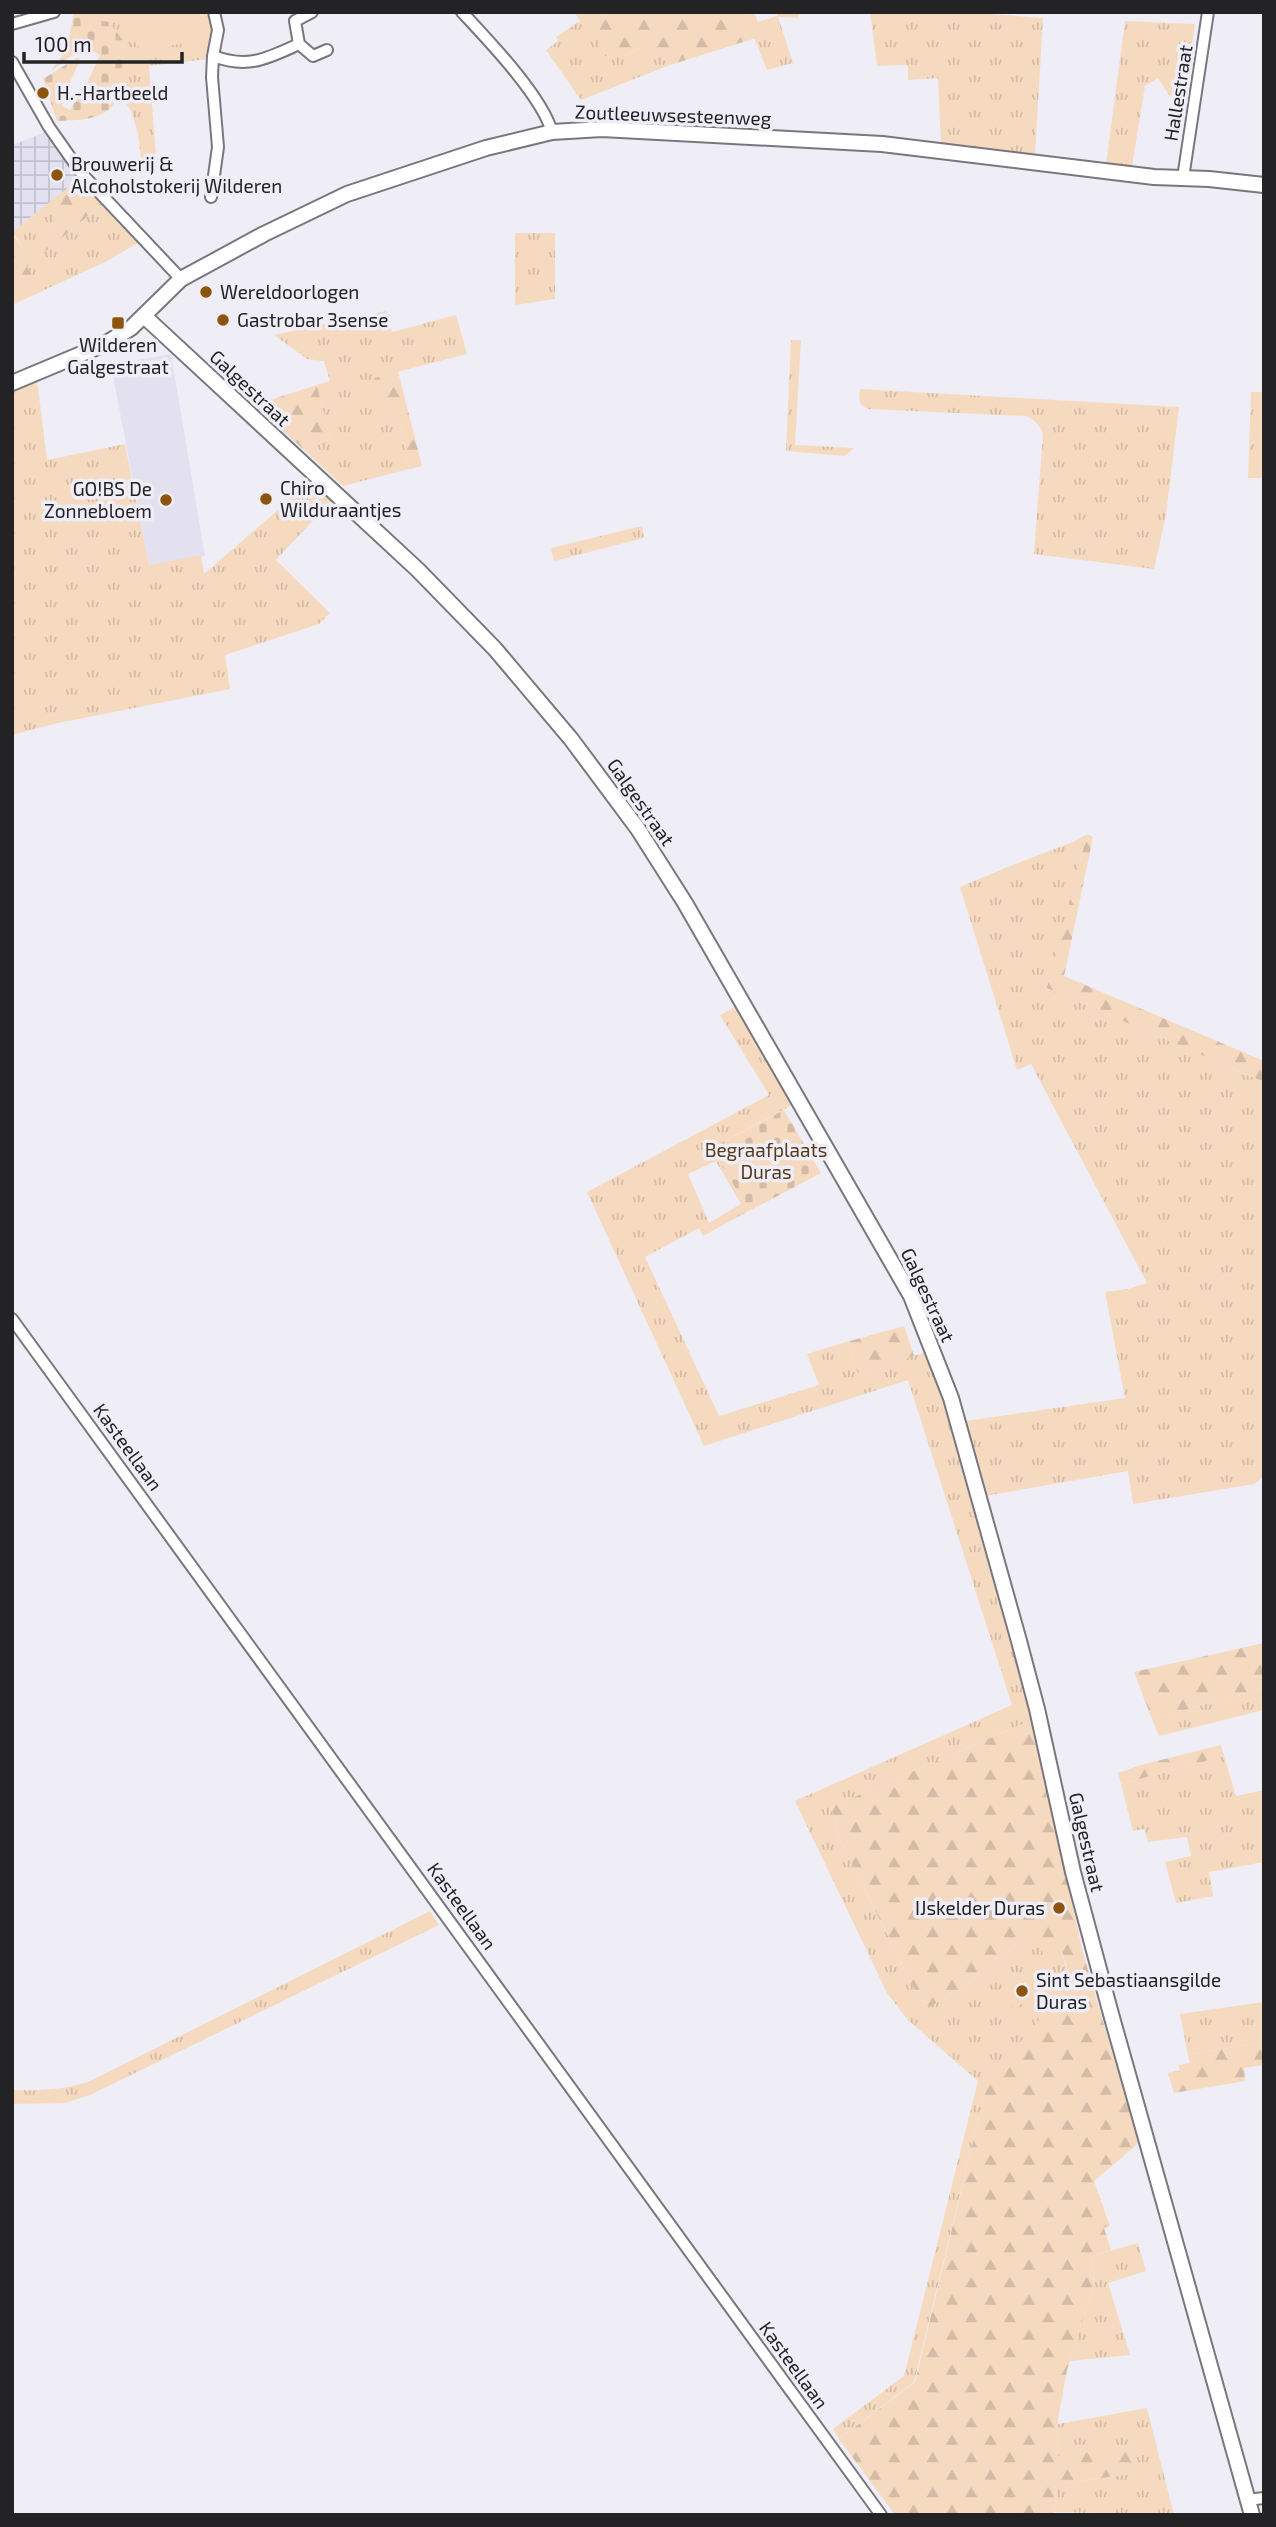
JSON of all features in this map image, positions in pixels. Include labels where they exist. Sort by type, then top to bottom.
[{"type":"street","points":[[12,24],[54,12]]},
{"type":"street","points":[[211,197],[218,147],[212,76],[218,30],[215,12]]},
{"type":"street","points":[[312,12],[295,21],[299,44],[313,56],[327,50]]},
{"type":"street","points":[[462,12],[501,55],[545,112],[552,132]]},
{"type":"street","name":"Hallestraat","points":[[1183,178],[1208,12]]},
{"type":"street","points":[[213,56],[226,61],[245,63],[299,44]]},
{"type":"street","points":[[12,62],[48,127],[82,173],[181,279]]},
{"type":"street","name":"Zoutleeuwsesteenweg","points":[[12,383],[121,335],[181,279],[347,194],[486,148],[552,132],[602,129],[882,144],[1154,177],[1264,185]]},
{"type":"street","name":"Galgestraat","points":[[144,316],[426,578],[503,658],[571,739],[638,829],[685,903],[905,1286],[936,1359],[962,1438],[1037,1709],[1073,1872],[1111,2014],[1252,2515]]},
{"type":"street","name":"Kasteellaan","points":[[12,1319],[881,2515]]},
{"type":"street","points":[[1248,2500],[1264,2498]]},
{"type":"shaded area","points":[[44,133],[80,179],[12,232],[12,145]]},
{"type":"shaded area","name":"GO!BS De Zonnebloem","points":[[171,354],[205,556],[149,565],[111,365]]},
{"type":"green space","points":[[73,12],[209,12],[213,29],[208,59],[149,66],[157,168],[141,159],[138,133],[131,111],[119,92],[124,41],[73,17]]},
{"type":"green space","points":[[134,12],[202,12],[210,23],[210,46],[178,44],[143,52],[122,27]]},
{"type":"green space","points":[[574,12],[605,12],[600,28],[600,50],[605,55],[623,56],[647,45],[670,65],[581,100],[546,50],[558,41],[556,37],[580,21]]},
{"type":"green space","points":[[605,12],[744,12],[756,38],[670,65],[647,45],[623,56],[605,56],[600,51],[600,28]]},
{"type":"green space","points":[[744,12],[754,12],[758,22],[777,16],[777,12],[799,12],[798,18],[778,17],[793,63],[767,70]]},
{"type":"green space","points":[[870,12],[965,12],[1043,18],[1035,155],[941,144],[938,78],[908,80],[908,65],[877,66]]},
{"type":"green space","points":[[73,17],[109,22],[124,42],[121,79],[114,103],[107,111],[96,117],[57,121],[43,79],[77,58],[80,60],[62,106],[70,110],[80,93],[82,94],[100,55],[84,46],[51,71],[67,49]]},
{"type":"green space","points":[[1125,21],[1195,24],[1184,98],[1169,95],[1158,78],[1145,86],[1132,166],[1106,164]]},
{"type":"green space","points":[[80,179],[102,204],[27,267],[33,278],[12,290],[12,234],[27,252],[54,230],[56,197]]},
{"type":"green space","points":[[56,197],[54,230],[27,253],[12,232]]},
{"type":"green space","points":[[102,204],[138,243],[105,262],[12,305],[12,290],[32,278],[26,267]]},
{"type":"green space","points":[[515,233],[555,233],[555,299],[515,305]]},
{"type":"green space","points":[[386,311],[392,332],[456,315],[467,354],[374,378],[399,421],[409,469],[343,486],[303,449],[330,439],[317,385],[330,381],[324,361],[307,359],[274,335]]},
{"type":"green space","points":[[791,340],[801,340],[795,445],[854,448],[845,456],[786,451]]},
{"type":"green space","points":[[398,371],[422,466],[409,469],[399,421],[386,423],[374,378]]},
{"type":"green space","points":[[37,380],[47,460],[125,444],[149,565],[201,555],[204,574],[314,479],[335,497],[276,560],[330,613],[319,624],[225,655],[230,689],[53,724],[12,735],[12,390]]},
{"type":"green space","points":[[317,385],[330,439],[303,449],[254,405]]},
{"type":"green space","points":[[860,389],[1179,407],[1166,515],[1154,569],[1034,554],[1043,434],[1032,419],[1026,416],[868,409],[862,406],[860,401]]},
{"type":"green space","points":[[1251,392],[1264,392],[1264,478],[1248,478]]},
{"type":"green space","points":[[642,526],[644,538],[554,561],[551,548]]},
{"type":"green space","points":[[1087,834],[1048,988],[1264,1082],[1264,1477],[1254,1484],[1133,1504],[1128,1471],[985,1496],[965,1421],[1125,1398],[1105,1292],[1147,1283],[1031,1064],[1017,1070],[960,887]]},
{"type":"green space","points":[[1087,834],[1093,837],[1064,976],[1264,1061],[1264,1082],[1047,988]]},
{"type":"green space","points":[[737,1006],[794,1104],[712,1148],[749,1211],[703,1236],[699,1228],[645,1257],[719,1416],[819,1385],[807,1354],[846,1342],[858,1373],[926,1352],[941,1395],[1032,1720],[831,1807],[841,1841],[915,1991],[930,2007],[986,1971],[986,1965],[1037,1931],[1061,1952],[1076,1996],[1054,2010],[1028,2034],[1008,2068],[992,2064],[914,2382],[839,2439],[833,2429],[904,2376],[978,2081],[908,2020],[887,1993],[795,1801],[1012,1705],[908,1380],[704,1446],[587,1192],[769,1095],[720,1015]],"holes":[[[716,1161],[741,1204],[709,1223],[688,1174]]]},
{"type":"green space","name":"Begraafplaats Duras","points":[[784,1110],[821,1173],[749,1211],[712,1148]]},
{"type":"green space","points":[[904,1326],[914,1356],[858,1373],[846,1342]]},
{"type":"green space","points":[[1264,1643],[1264,1688],[1152,1719],[1134,1672]]},
{"type":"green space","points":[[1264,1688],[1264,1710],[1159,1736],[1152,1719]]},
{"type":"green space","points":[[1032,1720],[1083,1953],[1139,2143],[1094,2181],[1110,2226],[1104,2228],[1111,2250],[1092,2256],[1094,2283],[1067,2370],[1058,2420],[1057,2456],[1134,2446],[1139,2473],[1056,2484],[1055,2512],[1048,2515],[895,2515],[839,2439],[915,2382],[992,2063],[1008,2068],[1018,2045],[1034,2024],[1076,1995],[1062,1952],[1044,1958],[1037,1931],[986,1965],[986,1971],[930,2007],[915,1991],[841,1841],[831,1807]]},
{"type":"green space","points":[[1221,1745],[1224,1756],[1121,1784],[1118,1773]]},
{"type":"green space","points":[[1224,1756],[1236,1796],[1264,1790],[1264,1862],[1209,1872],[1213,1896],[1176,1903],[1165,1862],[1191,1856],[1187,1837],[1148,1842],[1144,1829],[1133,1831],[1121,1784]]},
{"type":"green space","points":[[430,1911],[439,1925],[90,2095],[65,2103],[12,2104],[12,2090],[52,2089],[90,2081]]},
{"type":"green space","name":"Sint Sebastiaansgilde Duras","points":[[1031,1973],[1042,1991],[1014,2009],[1003,1991]]},
{"type":"green space","points":[[1264,2002],[1264,2042],[1188,2055],[1180,2014]]},
{"type":"green space","points":[[1264,2042],[1264,2065],[1244,2068],[1245,2081],[1174,2093],[1168,2073],[1180,2070],[1178,2065],[1190,2063],[1188,2055]]},
{"type":"green space","points":[[1138,2243],[1146,2271],[1108,2283],[1130,2355],[1070,2361],[1094,2283],[1092,2256]]},
{"type":"green space","points":[[1147,2408],[1174,2515],[1055,2512],[1056,2484],[1138,2473],[1134,2446],[1057,2457],[1058,2424]]},
{"type":"place","name":"H.-Hartbeeld","points":[[43,93]]},
{"type":"place","name":"Brouwerij & Alcoholstokerij Wilderen","points":[[57,175]]},
{"type":"place","name":"Wereldoorlogen","points":[[206,292]]},
{"type":"place","name":"Gastrobar 3sense","points":[[223,320]]},
{"type":"place","name":"Wilderen Galgestraat","points":[[118,323]]},
{"type":"place","name":"Chiro Wilduraantjes","points":[[266,499]]},
{"type":"place","name":"GO!BS De Zonnebloem","points":[[166,500]]},
{"type":"place","name":"IJskelder Duras","points":[[1059,1908]]},
{"type":"place","name":"Sint Sebastiaansgilde Duras","points":[[1022,1991]]}]
